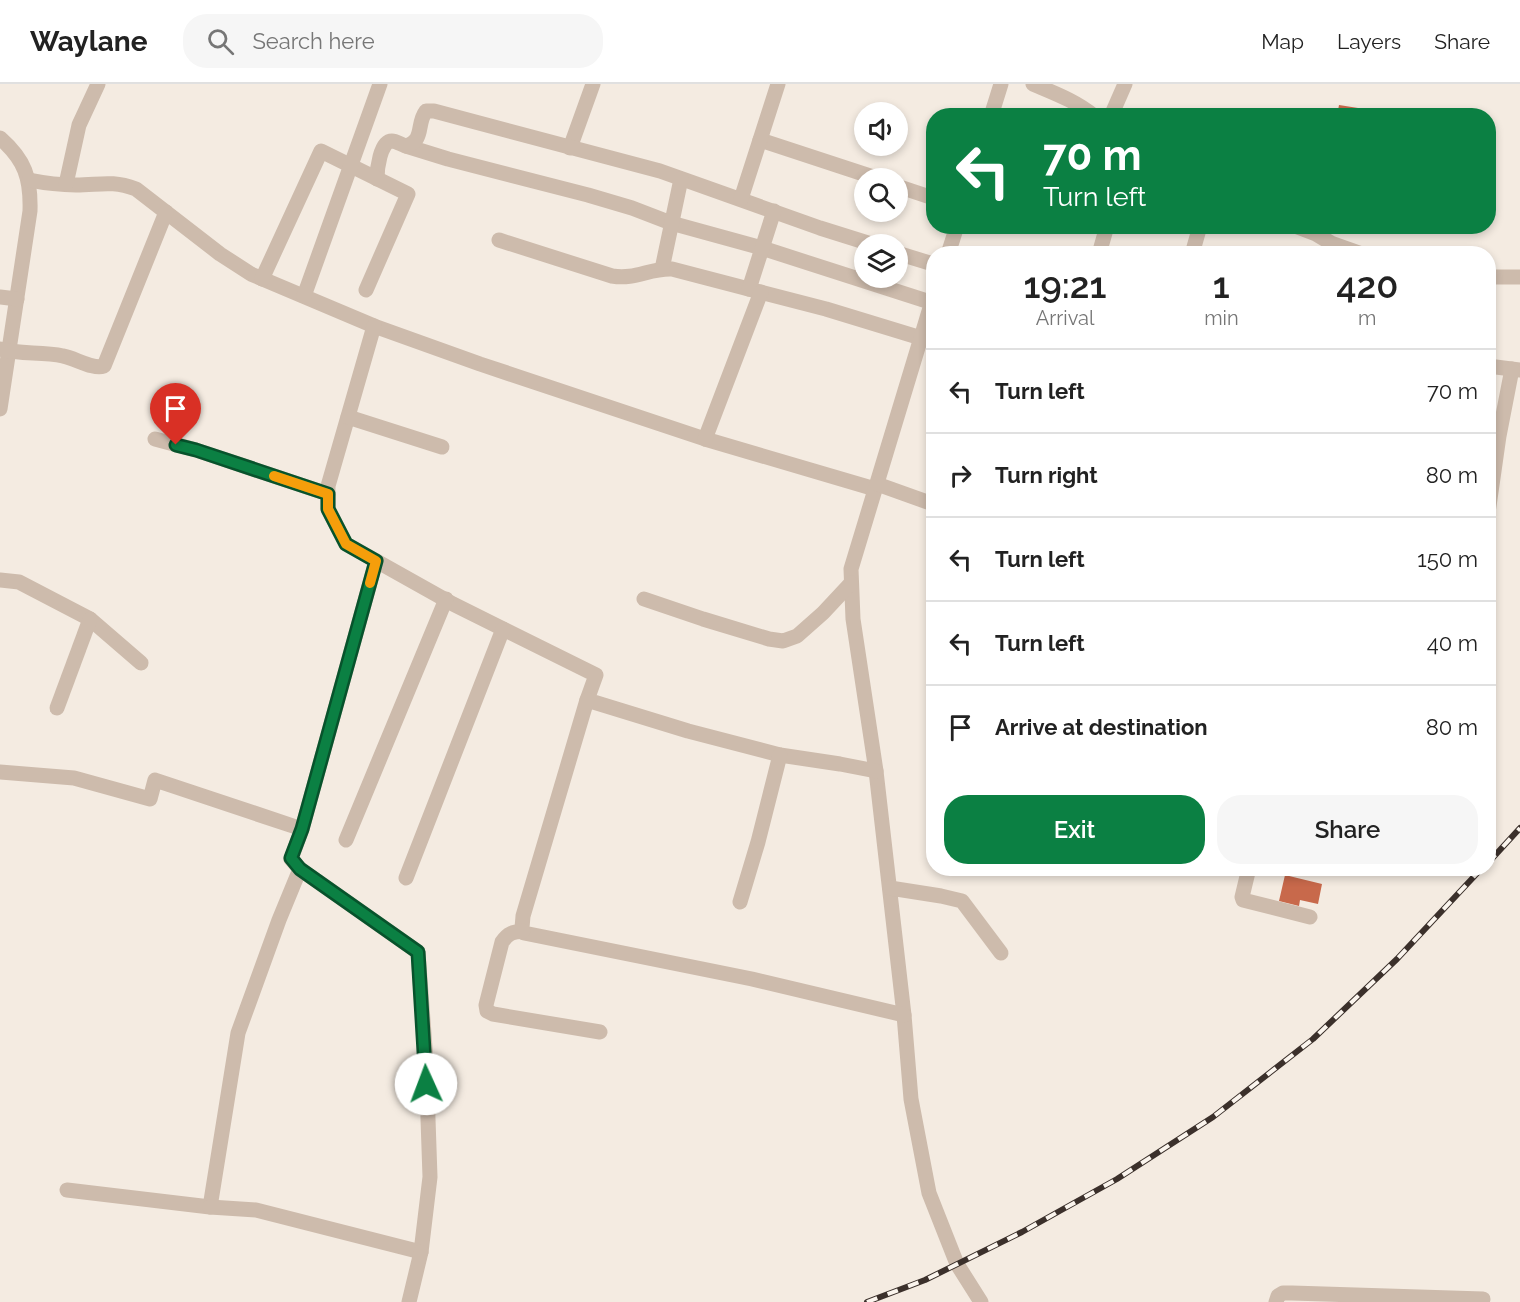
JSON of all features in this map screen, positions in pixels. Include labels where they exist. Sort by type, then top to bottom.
[{"type":"street","points":[[66,184],[79,125],[98,84]]},
{"type":"street","points":[[304,296],[380,84]]},
{"type":"street","points":[[570,147],[593,84]]},
{"type":"street","points":[[741,200],[778,84]]},
{"type":"street","points":[[993,108],[1000,84]]},
{"type":"street","points":[[1033,84],[1083,108]]},
{"type":"street","points":[[1114,108],[1125,84]]},
{"type":"street","points":[[406,146],[417,140],[426,111],[434,111],[681,178],[854,238]]},
{"type":"street","points":[[0,138],[17,155],[24,168],[30,194],[30,211],[17,299],[5,351],[0,409]]},
{"type":"street","points":[[760,140],[854,171]]},
{"type":"street","points":[[377,179],[383,147],[387,142],[393,141],[448,159],[632,208],[671,223],[762,248],[926,299]]},
{"type":"street","points":[[262,279],[321,151],[408,194],[366,290]]},
{"type":"street","points":[[662,269],[681,178]]},
{"type":"street","points":[[28,180],[66,184],[123,184],[136,189],[229,260],[262,279],[374,326],[705,439],[926,502]]},
{"type":"street","points":[[908,190],[926,196]]},
{"type":"street","points":[[705,439],[755,291],[762,248],[774,211]]},
{"type":"street","points":[[5,351],[49,353],[94,367],[104,366],[166,212]]},
{"type":"street","points":[[1316,234],[1339,246]]},
{"type":"street","points":[[499,240],[612,276],[624,278],[648,271],[672,269],[826,309],[921,338]]},
{"type":"street","points":[[908,256],[926,262]]},
{"type":"street","points":[[1496,277],[1520,277]]},
{"type":"street","points":[[0,297],[17,299]]},
{"type":"street","points":[[926,321],[851,569],[853,619],[876,771],[904,1014],[911,1100],[928,1194],[957,1264],[981,1302]]},
{"type":"street","points":[[374,326],[328,486],[328,509],[346,544],[503,629],[596,675],[523,916],[523,931]]},
{"type":"street","points":[[1496,367],[1516,370],[1496,457]]},
{"type":"street","points":[[348,417],[442,447]]},
{"type":"street","points":[[155,440],[196,450],[328,494]]},
{"type":"street","points":[[376,561],[302,829],[291,858],[300,869],[418,952],[426,1061],[430,1177],[421,1252],[409,1302]]},
{"type":"street","points":[[0,580],[19,582],[90,619],[141,663]]},
{"type":"street","points":[[644,599],[769,639],[783,641],[797,636],[851,583]]},
{"type":"street","points":[[346,840],[446,599]]},
{"type":"street","points":[[57,708],[90,619]]},
{"type":"street","points":[[406,878],[503,629]]},
{"type":"street","points":[[587,700],[688,731],[780,755],[876,771]]},
{"type":"street","points":[[740,902],[780,755]]},
{"type":"street","points":[[0,772],[74,778],[150,799],[154,780],[302,829]]},
{"type":"street","points":[[210,1207],[238,1033],[300,869]]},
{"type":"street","points":[[1247,876],[1243,900],[1310,917]]},
{"type":"street","points":[[890,888],[962,901],[1001,953]]},
{"type":"street","points":[[600,1032],[493,1014],[487,1011],[486,1005],[502,942],[506,936],[523,931],[527,934],[752,979],[904,1014]]},
{"type":"street","points":[[67,1190],[210,1207],[256,1210],[421,1252]]},
{"type":"street","points":[[1276,1302],[1278,1296],[1283,1293],[1483,1299]]},
{"type":"building","points":[[1339,105],[1358,108],[1338,108]]},
{"type":"building","points":[[1285,876],[1322,884],[1318,904],[1300,900],[1299,906],[1279,901]]},
{"type":"railway","points":[[1496,854],[1520,828]]},
{"type":"railway","points":[[867,1302],[925,1280],[1022,1232],[1117,1179],[1213,1117],[1313,1039],[1397,959],[1475,876]]},
{"type":"slow traffic","points":[[274,476],[328,494],[328,509],[346,544],[376,561],[370,583]]},
{"type":"route","points":[[176,445],[328,494],[328,509],[346,544],[376,561],[302,829],[291,858],[300,869],[418,952],[426,1084]]}]
